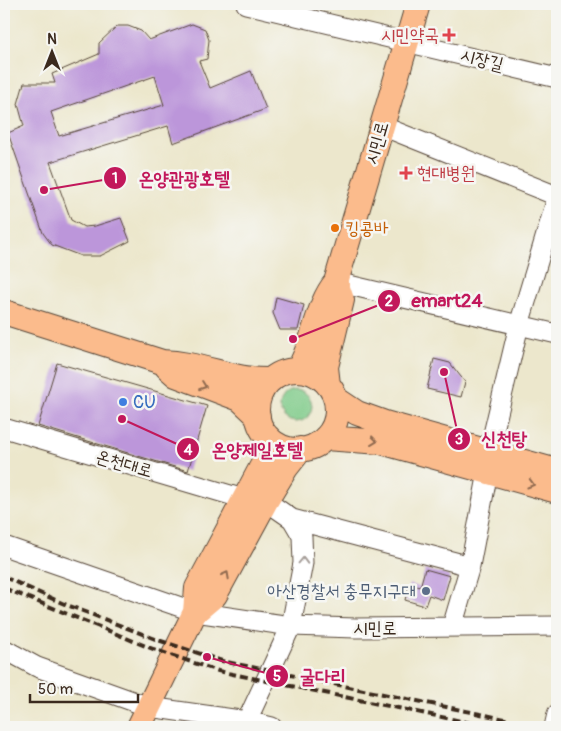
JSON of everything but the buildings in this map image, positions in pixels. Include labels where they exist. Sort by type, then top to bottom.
[{"type":"main road","name":"시민로","points":[[298,370],[309,352],[326,294],[336,282],[418,4]]},
{"type":"main road","name":"시민로","points":[[332,392],[326,367],[342,300],[336,282]]},
{"type":"main road","points":[[4,312],[162,362],[185,362],[249,380],[271,380]]},
{"type":"main road","points":[[162,362],[176,376],[240,399],[258,416]]},
{"type":"main road","points":[[332,392],[338,411],[335,424],[320,443],[301,449],[284,448],[269,438],[264,432],[258,416],[259,396],[271,380],[286,372],[298,370],[311,372],[357,412],[488,462],[557,491]]},
{"type":"main road","points":[[144,717],[195,612],[215,595],[255,500],[268,452],[269,438]]},
{"type":"main road","points":[[325,438],[381,442],[488,462],[557,471]]},
{"type":"main road","points":[[255,500],[286,468],[301,449]]},
{"type":"street","name":"시장길","points":[[246,4],[284,8],[406,42],[557,78]]},
{"type":"street","points":[[382,126],[557,197],[519,325],[488,462],[470,566],[452,627]]},
{"type":"street","points":[[336,282],[557,334]]},
{"type":"street","name":"온천대로","points":[[4,428],[255,500]]},
{"type":"street","points":[[255,500],[292,519],[470,566]]},
{"type":"street","points":[[245,724],[291,626],[304,563],[302,536],[292,519]]},
{"type":"street","points":[[4,546],[195,612]]},
{"type":"street","name":"시민로","points":[[195,612],[291,626],[356,628],[557,626]]},
{"type":"street","points":[[4,649],[37,667],[144,717],[272,727]]},
{"type":"street","points":[[554,727],[557,714]]},
{"type":"green space","points":[[296,390],[302,391],[307,395],[311,400],[311,412],[307,417],[302,421],[296,422],[290,421],[285,417],[281,412],[280,406],[281,400],[285,395],[290,391]]},
{"type":"railway","points":[[4,577],[62,603],[158,640],[222,661],[544,727]]},
{"type":"railway","points":[[4,588],[153,649],[218,671],[490,727]]},
{"type":"place","name":"시민약국","points":[[449,35]]},
{"type":"place","name":"현대병원","points":[[406,173]]},
{"type":"place","name":"온양관광호텔","points":[[44,190]]},
{"type":"place","name":"킹콩바","points":[[335,228]]},
{"type":"place","name":"emart24","points":[[293,339]]},
{"type":"place","name":"신천탕","points":[[444,372]]},
{"type":"place","name":"CU","points":[[123,402]]},
{"type":"place","name":"온양제일호텔","points":[[122,419]]},
{"type":"place","name":"아산경찰서 충무지구대","points":[[426,591]]},
{"type":"place","name":"굴다리","points":[[207,657]]}]
